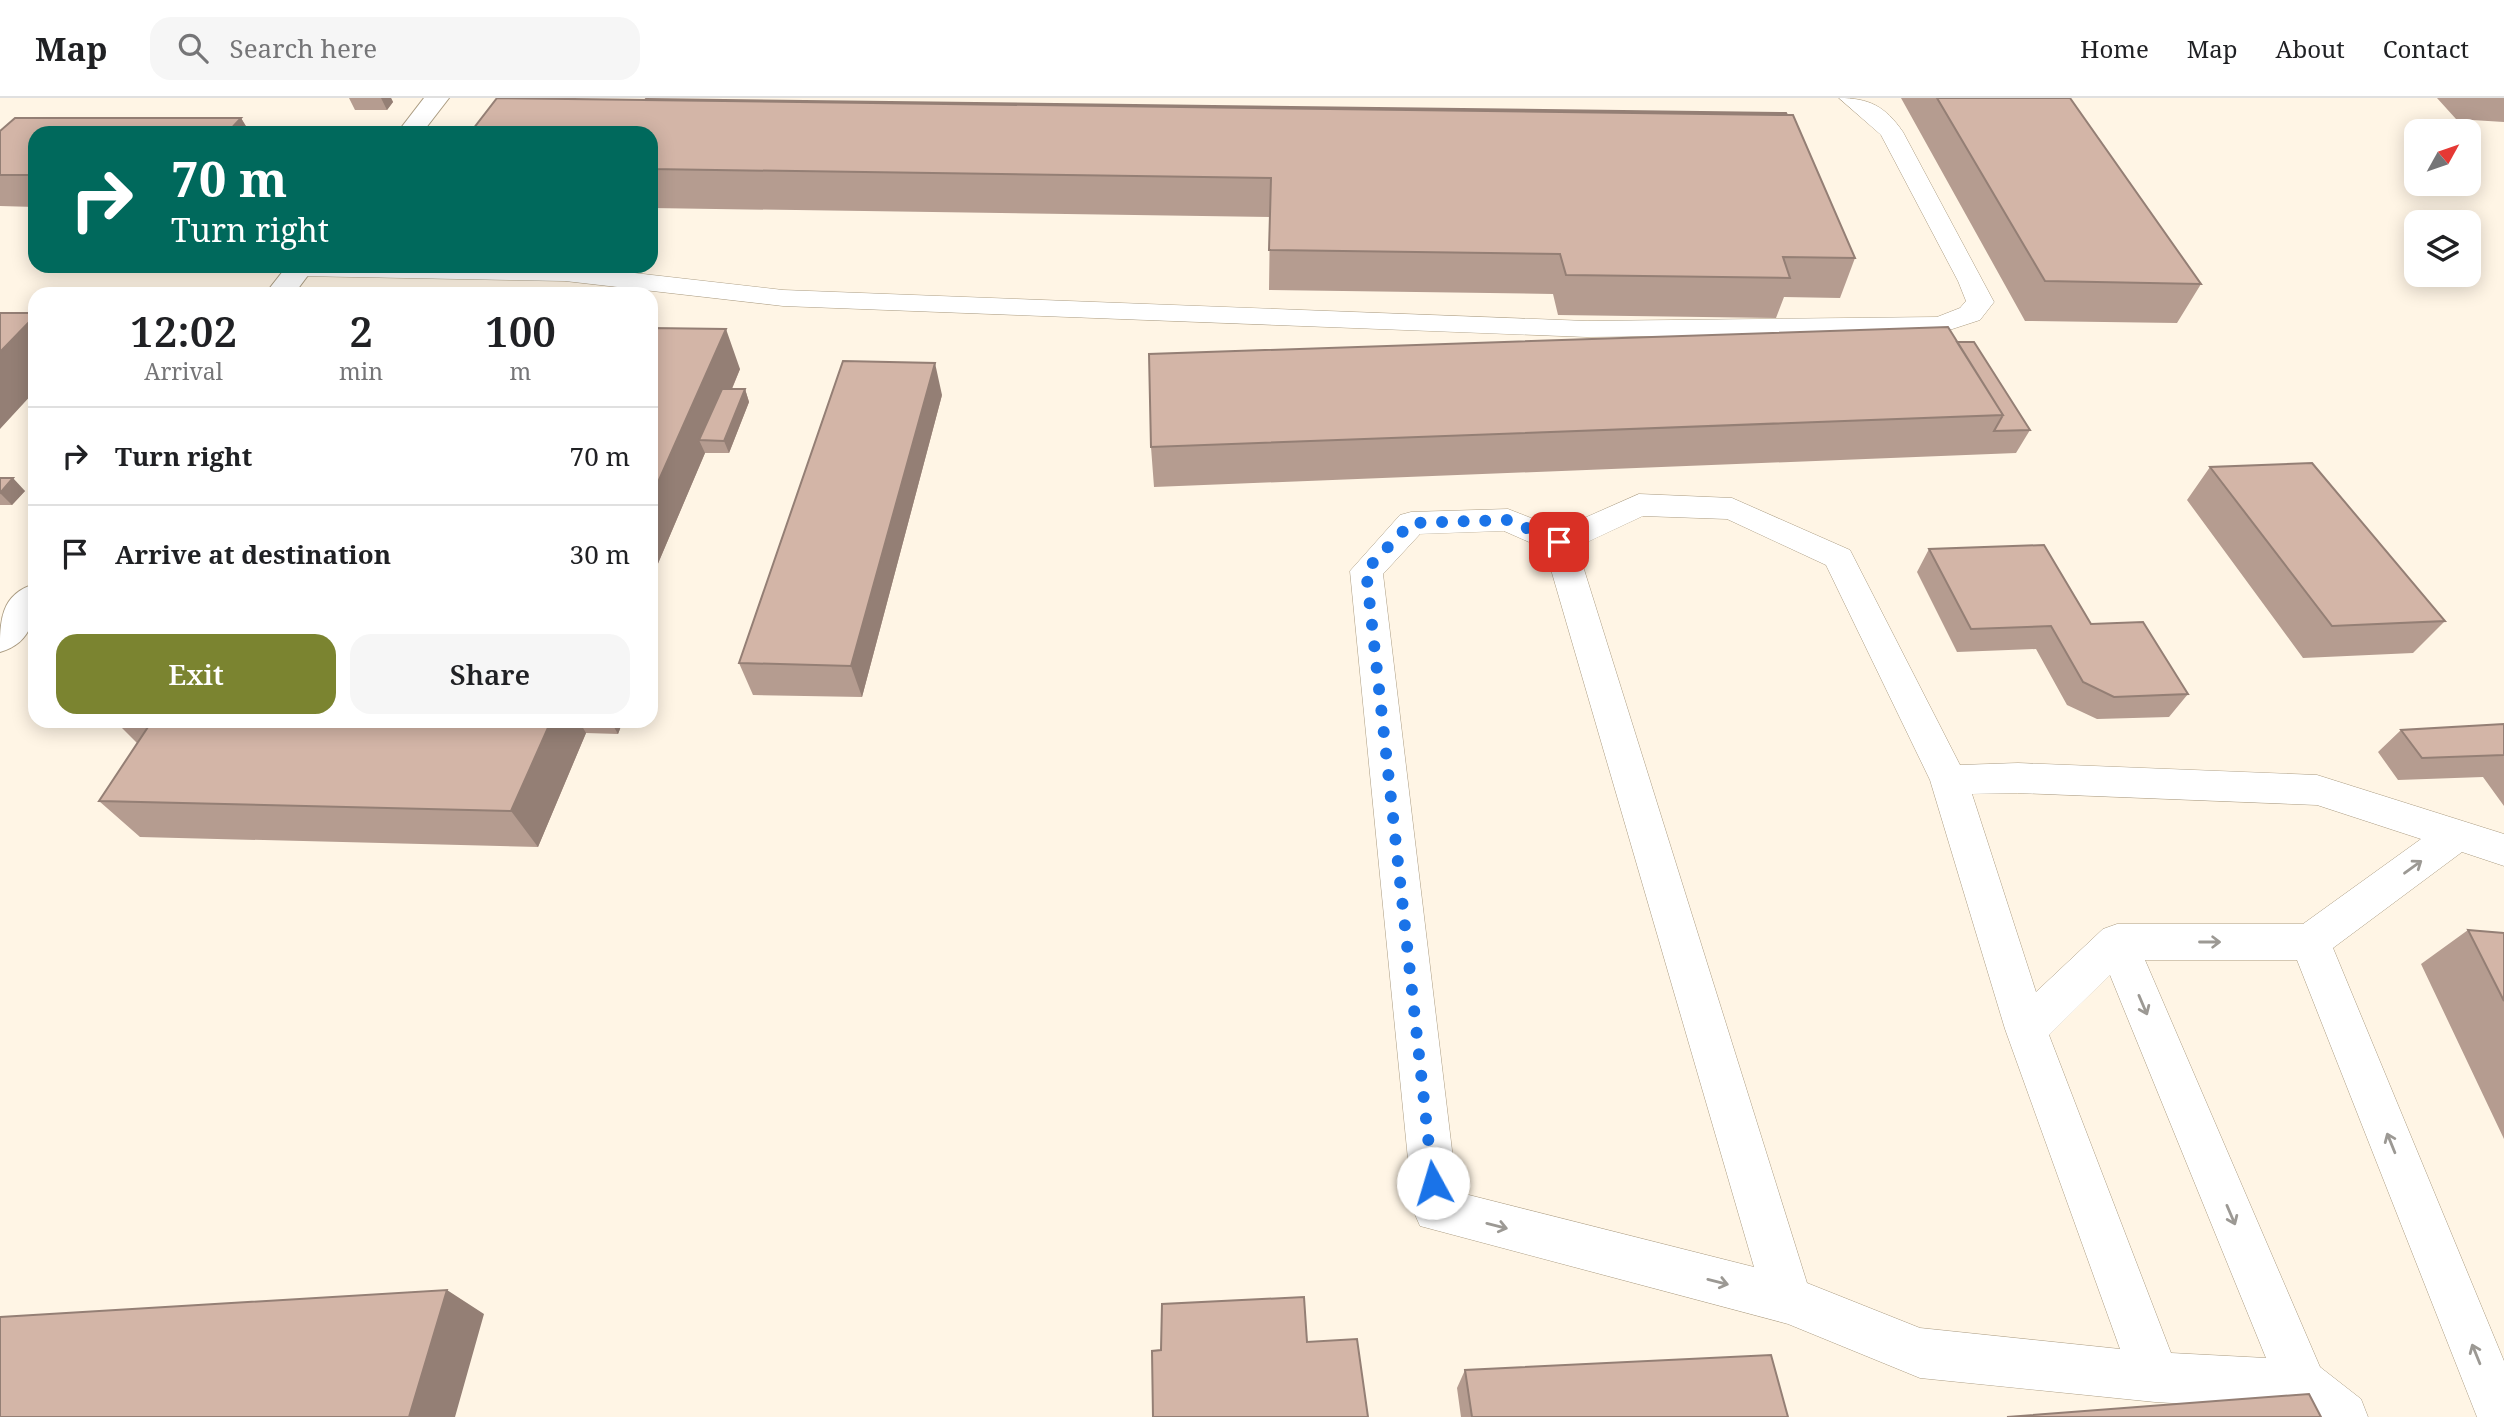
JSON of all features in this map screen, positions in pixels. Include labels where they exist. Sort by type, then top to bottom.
[{"type":"street","points":[[415,126],[437,98]]},
{"type":"street","points":[[284,287],[295,273]]},
{"type":"street","points":[[0,639],[28,605]]},
{"type":"lane","points":[[565,273],[783,298],[1587,328],[1940,325],[1970,313],[1980,303],[1971,281],[1891,132],[1876,116],[1850,98]]},
{"type":"lane","points":[[2155,1377],[2026,1029],[1949,780],[1839,558],[1732,509],[1639,505],[1559,542],[1508,520],[1411,523],[1366,570],[1436,1210],[1787,1300],[1920,1353],[2155,1377],[2301,1385]]},
{"type":"lane","points":[[1559,542],[1787,1300]]},
{"type":"lane","points":[[1949,780],[2018,778],[2317,790],[2504,850]]},
{"type":"lane","points":[[2026,1029],[2117,942],[2310,942],[2456,835]]},
{"type":"lane","points":[[2117,942],[2301,1385],[2343,1417]]},
{"type":"lane","points":[[2310,942],[2502,1417]]},
{"type":"building","points":[[497,98],[1793,115],[1855,258],[1783,257],[1790,278],[1566,275],[1560,254],[1269,250],[1271,178],[658,169],[658,126],[475,126]]},
{"type":"building","points":[[1937,98],[2070,98],[2201,284],[2045,281]]},
{"type":"building","points":[[645,100],[1786,113],[1787,115]]},
{"type":"building","points":[[15,118],[241,118],[234,126],[28,126],[28,175],[0,175],[0,131]]},
{"type":"building","points":[[0,313],[28,313],[28,323],[0,352]]},
{"type":"building","points":[[1948,327],[2003,415],[1151,447],[1149,354]]},
{"type":"building","points":[[658,328],[726,329],[658,482]]},
{"type":"building","points":[[1957,342],[1974,342],[2030,430],[1994,431],[2003,415]]},
{"type":"building","points":[[843,361],[935,363],[851,666],[739,663]]},
{"type":"building","points":[[722,389],[745,389],[724,441],[699,440]]},
{"type":"building","points":[[2312,463],[2445,621],[2332,626],[2210,467]]},
{"type":"building","points":[[0,478],[13,478],[0,493]]},
{"type":"building","points":[[2044,545],[2091,624],[2143,622],[2188,694],[2114,697],[2083,682],[2051,626],[1971,629],[1929,549]]},
{"type":"building","points":[[2504,724],[2504,755],[2422,758],[2401,730]]},
{"type":"building","points":[[147,728],[548,728],[511,811],[99,801]]},
{"type":"building","points":[[2468,930],[2504,933],[2504,1001]]},
{"type":"building","points":[[447,1290],[409,1417],[0,1417],[0,1317]]},
{"type":"building","points":[[1304,1297],[1307,1342],[1357,1339],[1368,1417],[1153,1417],[1152,1351],[1161,1350],[1162,1304]]},
{"type":"building","points":[[1771,1355],[1788,1417],[1472,1417],[1465,1370]]},
{"type":"building","points":[[2309,1394],[2321,1417],[2007,1417]]},
{"type":"route","points":[[1433,1183],[1366,570],[1411,523],[1508,520],[1559,542]]}]
